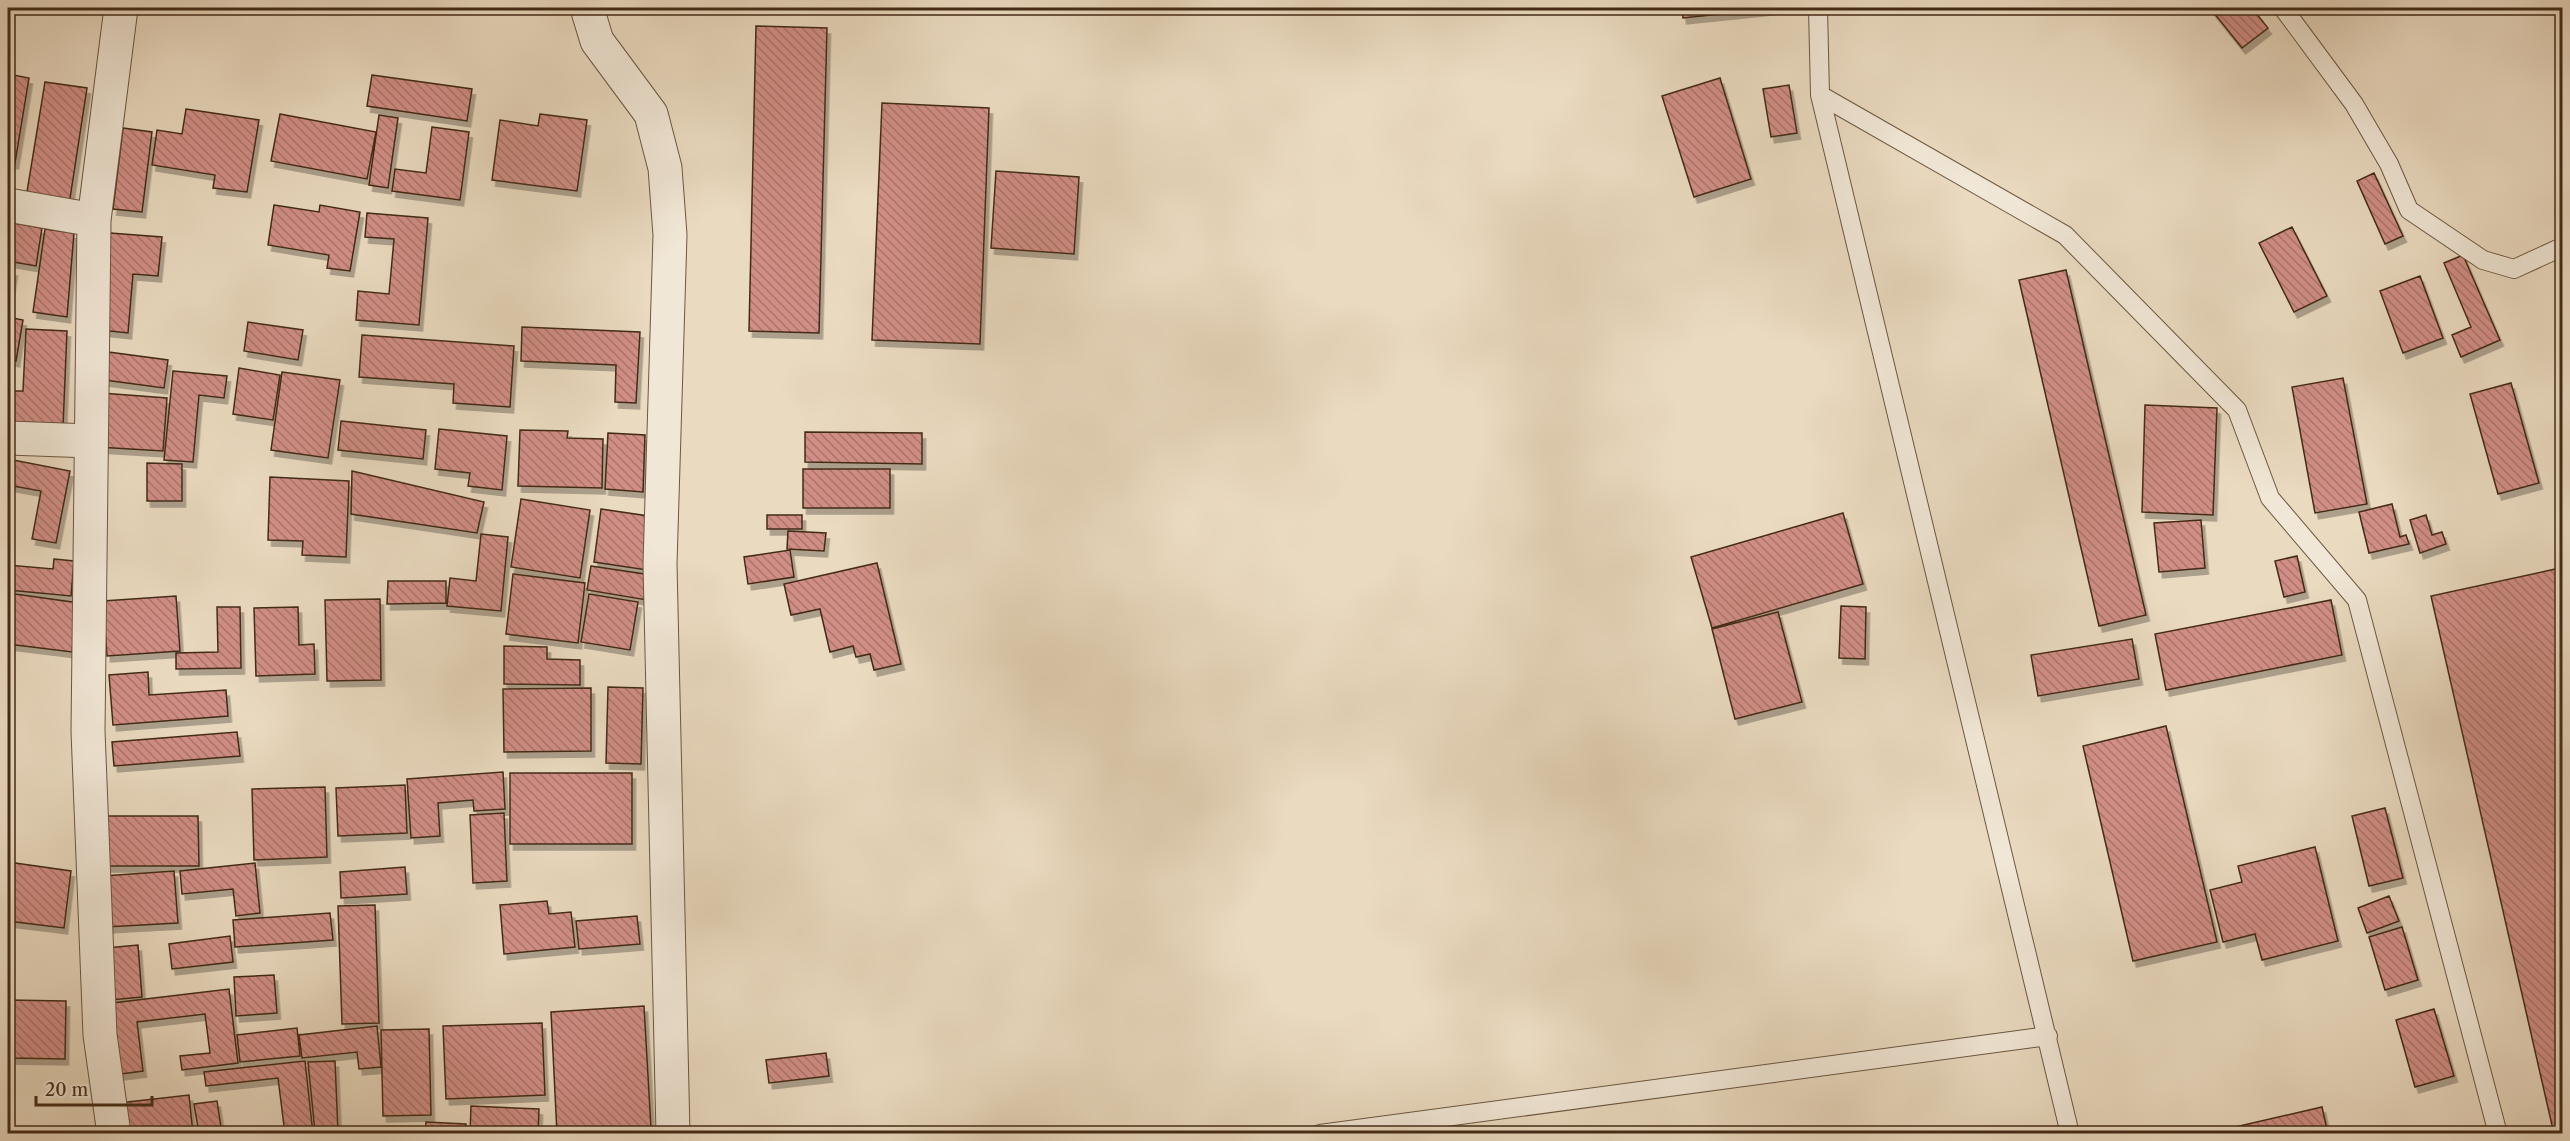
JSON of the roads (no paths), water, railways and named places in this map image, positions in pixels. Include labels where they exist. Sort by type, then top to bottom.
[{"type":"street","points":[[114,1134],[100,1035],[88,731],[94,220],[121,8]]},
{"type":"street","points":[[587,8],[597,41],[651,114],[665,168],[670,235],[660,564],[673,1134]]},
{"type":"street","points":[[8,206],[94,220]]},
{"type":"street","points":[[8,438],[91,441]]},
{"type":"lane","points":[[1818,8],[1820,95],[2070,1134]]},
{"type":"lane","points":[[2283,8],[2354,104],[2390,164],[2409,210],[2482,260],[2514,269],[2562,247]]},
{"type":"lane","points":[[1820,95],[2065,235],[2237,410],[2270,498],[2357,600],[2498,1134]]},
{"type":"lane","points":[[1320,1134],[2048,1036]]}]
